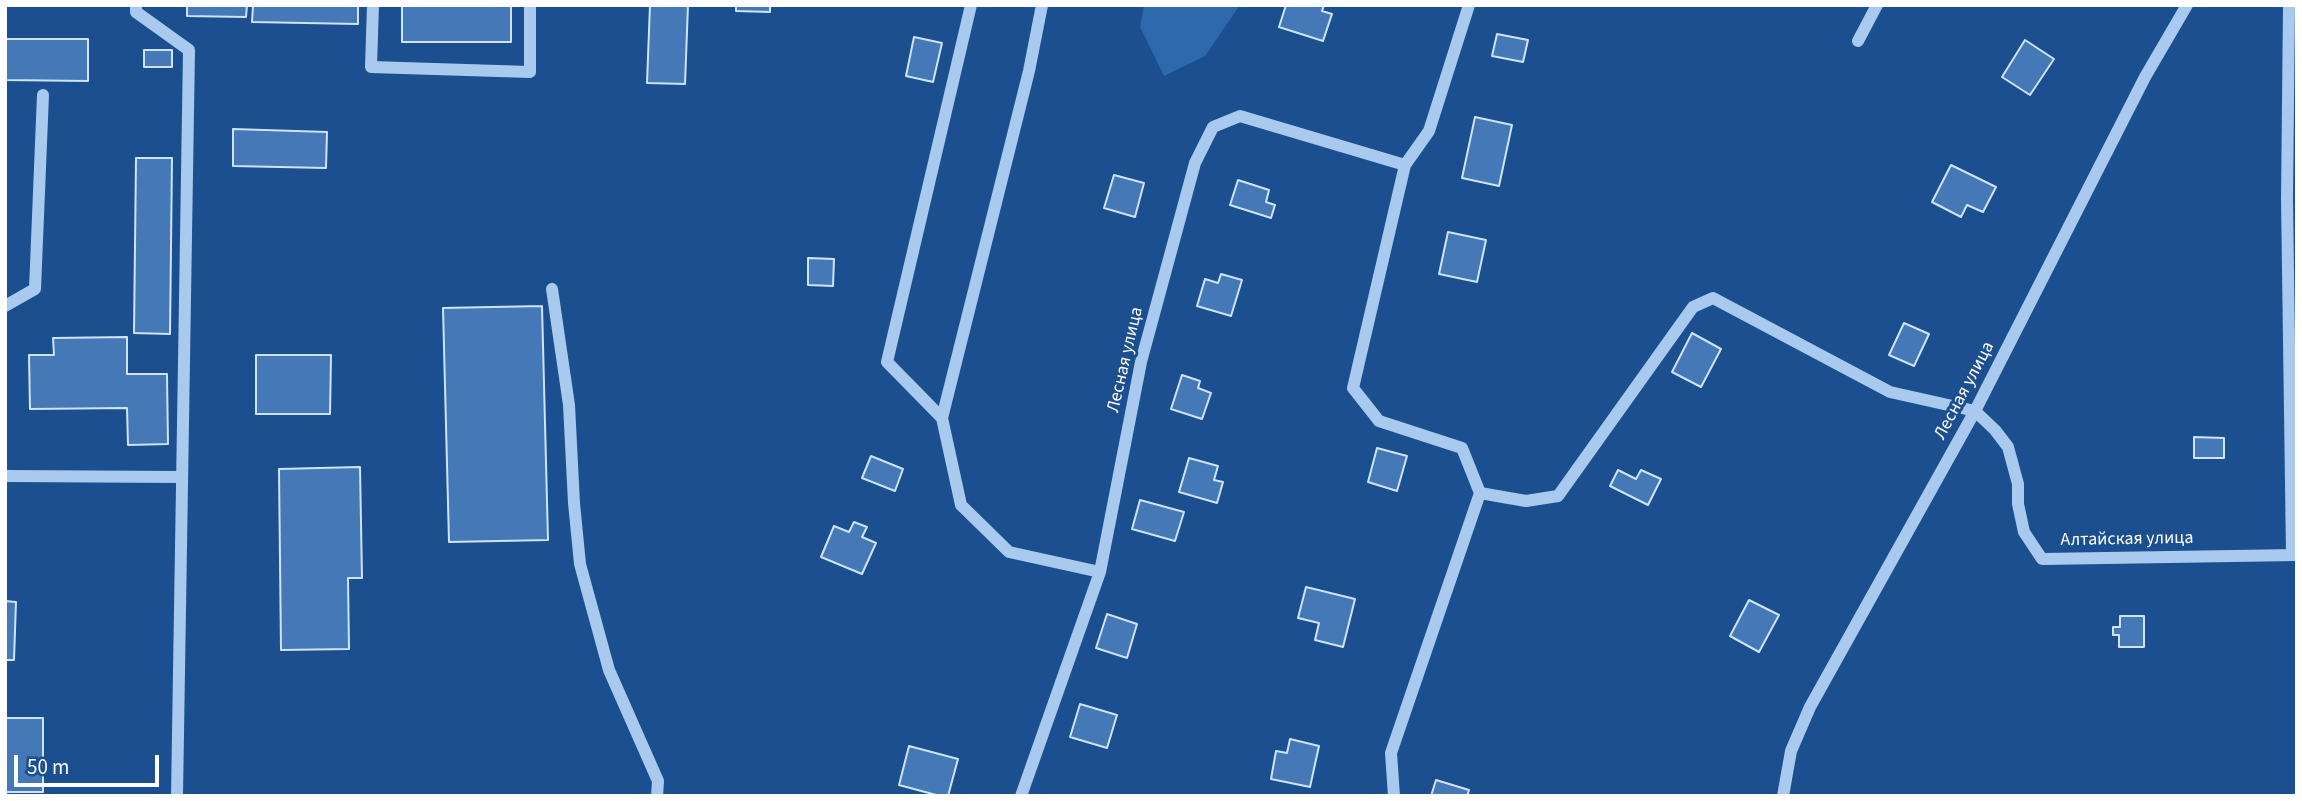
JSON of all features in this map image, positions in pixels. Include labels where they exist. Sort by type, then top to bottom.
[{"type":"street","points":[[136,5],[136,12],[189,50],[177,796]]},
{"type":"street","points":[[373,5],[371,67],[530,72],[530,5]]},
{"type":"street","points":[[942,418],[887,362],[971,5]]},
{"type":"street","points":[[1042,5],[1029,71],[942,418],[961,505],[1009,552],[1100,572]]},
{"type":"street","points":[[1394,796],[1391,753],[1480,493],[1462,448],[1379,421],[1353,388],[1405,165],[1429,131],[1469,5]]},
{"type":"street","points":[[1857,41],[1877,5]]},
{"type":"street","name":"Лесная улица","points":[[1783,796],[1791,751],[1810,707],[1975,411],[2145,77],[2187,5]]},
{"type":"street","points":[[2289,5],[2287,212],[2295,555]]},
{"type":"street","points":[[5,306],[35,289],[43,94]]},
{"type":"street","name":"Лесная улица","points":[[1021,796],[1100,572],[1141,362],[1195,163],[1213,127],[1240,116],[1405,165]]},
{"type":"street","points":[[552,289],[569,405],[580,564],[609,670],[658,781],[657,796]]},
{"type":"street","points":[[1480,493],[1526,501],[1558,496],[1693,307],[1713,298],[1889,392],[1975,411]]},
{"type":"street","name":"Алтайская улица","points":[[1975,411],[2008,447],[2018,484],[2018,504],[2024,532],[2042,559],[2295,555]]},
{"type":"street","points":[[5,475],[182,477]]},
{"type":"shaded area","points":[[1144,5],[1240,5],[1205,56],[1164,76],[1140,27]]},
{"type":"building","points":[[187,5],[247,5],[246,17],[187,16]]},
{"type":"building","points":[[253,5],[358,5],[358,24],[252,22]]},
{"type":"building","points":[[402,5],[511,5],[511,42],[402,42]]},
{"type":"building","points":[[650,5],[688,5],[685,84],[647,83]]},
{"type":"building","points":[[736,5],[770,5],[770,12],[736,11]]},
{"type":"building","points":[[1286,5],[1324,5],[1322,11],[1332,14],[1323,41],[1279,27]]},
{"type":"building","points":[[1497,34],[1528,40],[1523,62],[1492,56]]},
{"type":"building","points":[[914,37],[942,43],[933,82],[906,76]]},
{"type":"building","points":[[5,39],[88,39],[88,81],[5,80]]},
{"type":"building","points":[[2025,40],[2054,59],[2030,95],[2002,77]]},
{"type":"building","points":[[144,50],[172,50],[172,67],[144,67]]},
{"type":"building","points":[[1475,117],[1512,125],[1499,186],[1462,178]]},
{"type":"building","points":[[233,129],[327,132],[326,168],[233,166]]},
{"type":"building","points":[[136,158],[172,158],[170,334],[134,333]]},
{"type":"building","points":[[1951,165],[1996,187],[1983,212],[1967,205],[1961,217],[1932,202]]},
{"type":"building","points":[[1114,175],[1144,183],[1135,217],[1104,208]]},
{"type":"building","points":[[1238,180],[1269,190],[1266,202],[1275,205],[1271,218],[1230,205]]},
{"type":"building","points":[[1448,232],[1486,240],[1477,282],[1439,274]]},
{"type":"building","points":[[808,258],[834,259],[833,286],[808,285]]},
{"type":"building","points":[[1221,274],[1242,280],[1231,316],[1197,306],[1205,279],[1218,283]]},
{"type":"building","points":[[542,306],[548,540],[449,542],[443,308]]},
{"type":"building","points":[[1904,323],[1929,334],[1914,366],[1889,355]]},
{"type":"building","points":[[1692,333],[1721,349],[1701,387],[1672,372]]},
{"type":"building","points":[[127,337],[127,374],[167,374],[168,444],[128,445],[127,408],[30,409],[29,355],[54,355],[53,338]]},
{"type":"building","points":[[256,355],[331,355],[330,414],[256,414]]},
{"type":"building","points":[[1182,375],[1200,381],[1198,388],[1211,393],[1202,419],[1171,409]]},
{"type":"building","points":[[2194,437],[2224,438],[2224,458],[2194,458]]},
{"type":"building","points":[[1377,448],[1407,456],[1397,491],[1368,482]]},
{"type":"building","points":[[871,456],[903,469],[895,491],[862,478]]},
{"type":"building","points":[[1189,458],[1218,466],[1214,480],[1223,482],[1217,503],[1179,492]]},
{"type":"building","points":[[360,467],[362,578],[348,578],[349,649],[281,650],[279,469]]},
{"type":"building","points":[[1618,470],[1636,479],[1641,470],[1661,479],[1648,505],[1610,486]]},
{"type":"building","points":[[1140,500],[1184,512],[1175,541],[1132,529]]},
{"type":"building","points":[[854,522],[867,527],[862,537],[876,543],[862,574],[821,557],[834,526],[849,532]]},
{"type":"building","points":[[1306,587],[1355,599],[1343,647],[1315,640],[1319,623],[1298,618]]},
{"type":"building","points":[[1749,600],[1779,615],[1759,652],[1730,636]]},
{"type":"building","points":[[5,601],[16,602],[14,660],[5,660]]},
{"type":"building","points":[[1107,614],[1137,624],[1127,658],[1096,648]]},
{"type":"building","points":[[2120,616],[2144,616],[2144,647],[2119,647],[2119,635],[2113,635],[2113,627],[2120,627]]},
{"type":"building","points":[[1080,704],[1117,715],[1107,748],[1070,737]]},
{"type":"building","points":[[5,718],[43,718],[43,792],[5,792]]},
{"type":"building","points":[[1290,739],[1319,746],[1310,787],[1271,779],[1276,751],[1287,753]]},
{"type":"building","points":[[909,746],[958,759],[948,796],[899,785]]},
{"type":"building","points":[[1436,780],[1469,790],[1467,796],[1431,796]]}]
